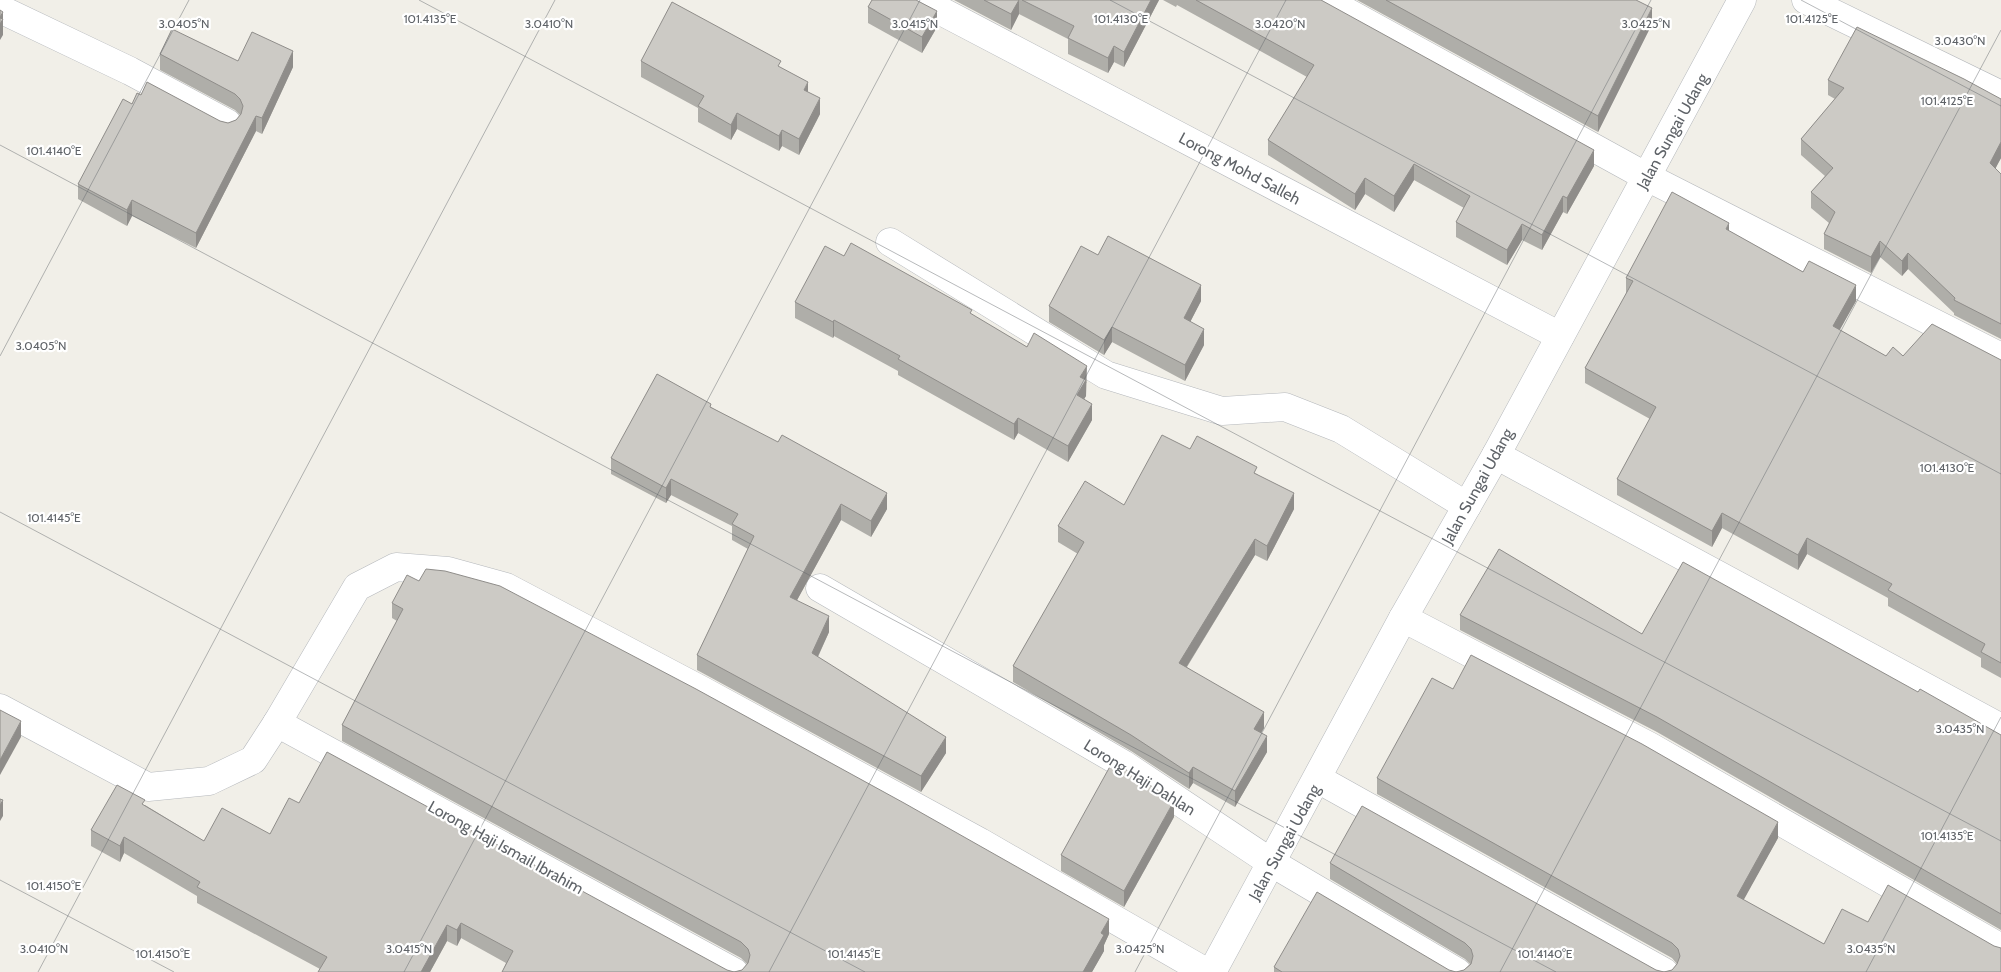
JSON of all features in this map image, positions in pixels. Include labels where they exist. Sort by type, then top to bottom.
[{"type":"street","name":"Lorong Mohd Salleh","points":[[920,0],[1560,336]]},
{"type":"street","points":[[1325,0],[1647,177],[2001,357]]},
{"type":"street","name":"Jalan Sungai Udang","points":[[1212,972],[1318,779],[1403,618],[1496,455],[1742,0]]},
{"type":"street","points":[[1806,0],[2001,95]]},
{"type":"street","points":[[0,9],[130,71],[227,123]]},
{"type":"street","points":[[890,242],[1106,375],[1222,411],[1285,407],[1341,430],[1466,506]]},
{"type":"street","points":[[1496,455],[2001,728]]},
{"type":"street","points":[[0,708],[148,787],[209,781],[253,760],[277,723],[357,587],[396,567],[448,571],[506,587],[980,842],[1206,972]]},
{"type":"street","name":"Lorong Haji Dahlan","points":[[820,588],[1122,764],[1272,863],[1457,972]]},
{"type":"street","points":[[1403,618],[1649,746],[2001,948]]},
{"type":"street","name":"Lorong Haji Ismail Ibrahim","points":[[277,723],[734,972]]},
{"type":"street","points":[[1318,779],[1664,972]]},
{"type":"building","points":[[872,0],[916,0],[937,11],[922,37],[868,7]]},
{"type":"building","points":[[984,0],[1019,0],[1011,14]]},
{"type":"building","points":[[1022,0],[1151,0],[1124,52],[1114,46],[1108,58],[1068,38],[1074,26]]},
{"type":"building","points":[[1196,0],[1321,0],[1594,150],[1567,198],[1563,196],[1542,235],[1522,224],[1507,250],[1456,222],[1470,196],[1414,164],[1394,196],[1365,178],[1355,194],[1268,140],[1314,65]]},
{"type":"building","points":[[1386,0],[1636,0],[1652,8],[1598,116]]},
{"type":"building","points":[[672,2],[781,61],[778,66],[808,82],[804,90],[820,98],[799,139],[782,130],[779,136],[737,113],[731,125],[698,106],[704,96],[641,61]]},
{"type":"building","points":[[1857,27],[2001,99],[2001,142],[1990,163],[2001,174],[2001,324],[1954,300],[1955,298],[1908,253],[1902,261],[1880,241],[1871,257],[1824,234],[1835,212],[1811,192],[1833,168],[1801,139],[1844,88],[1828,80]]},
{"type":"building","points":[[172,29],[238,61],[252,32],[293,51],[262,118],[256,116],[196,233],[132,200],[127,210],[78,184],[123,99],[132,104],[137,93],[141,95],[147,82],[220,121],[228,123],[236,120],[241,114],[243,106],[235,94],[160,54]]},
{"type":"building","points":[[1672,192],[1729,223],[1726,229],[1803,272],[1809,261],[1856,285],[1833,326],[1886,356],[1893,347],[1903,356],[1932,324],[2001,360],[2001,663],[1981,652],[1985,644],[1888,590],[1892,584],[1807,538],[1798,555],[1722,513],[1712,531],[1617,479],[1656,407],[1585,368],[1633,281],[1626,278]]},
{"type":"building","points":[[1108,236],[1201,285],[1184,318],[1204,329],[1185,365],[1112,327],[1104,340],[1049,306],[1081,246],[1098,255]]},
{"type":"building","points":[[851,243],[972,310],[970,313],[1027,347],[1034,333],[1087,366],[1080,377],[1086,380],[1077,395],[1092,404],[1068,446],[1018,418],[1014,424],[898,359],[900,356],[834,320],[833,322],[795,302],[825,246],[844,256]]},
{"type":"building","points":[[657,374],[711,404],[710,407],[778,442],[782,435],[887,493],[871,521],[841,504],[790,597],[829,616],[812,653],[946,737],[921,776],[697,655],[754,536],[732,524],[738,514],[671,479],[666,488],[611,458]]},
{"type":"building","points":[[1162,435],[1190,449],[1197,436],[1257,467],[1254,473],[1294,493],[1267,546],[1255,539],[1179,663],[1264,712],[1254,729],[1267,736],[1235,791],[1193,767],[1189,773],[1131,735],[1013,666],[1084,542],[1058,526],[1085,481],[1124,505]]},
{"type":"building","points":[[1499,549],[1642,634],[1683,562],[1918,692],[1920,689],[2001,735],[2001,914],[1657,717],[1460,615]]},
{"type":"building","points":[[426,569],[445,571],[500,586],[696,689],[904,803],[1109,919],[1101,933],[1104,935],[1083,972],[734,972],[742,970],[748,963],[750,955],[748,949],[741,942],[342,725],[403,609],[392,603],[407,575],[419,581]]},
{"type":"building","points":[[1471,655],[1642,744],[1778,822],[1737,896],[1824,944],[1842,909],[1868,922],[1888,885],[1994,946],[2001,948],[2001,972],[1664,972],[1672,970],[1680,956],[1678,949],[1672,943],[1377,778],[1432,678],[1453,689]]},
{"type":"building","points":[[0,710],[21,721],[0,760]]},
{"type":"building","points":[[327,752],[727,970],[734,972],[502,972],[513,951],[461,923],[457,930],[447,925],[421,972],[318,972],[327,957],[197,887],[200,882],[124,837],[120,846],[91,830],[117,785],[145,800],[142,804],[204,841],[222,808],[270,834],[289,798],[299,803]]},
{"type":"building","points":[[1113,761],[1174,801],[1124,891],[1061,855]]},
{"type":"building","points":[[1362,806],[1656,970],[1664,972],[1456,972],[1464,970],[1471,964],[1473,956],[1471,949],[1465,943],[1330,863]]},
{"type":"building","points":[[1317,892],[1449,970],[1456,972],[1282,972],[1274,967]]}]
